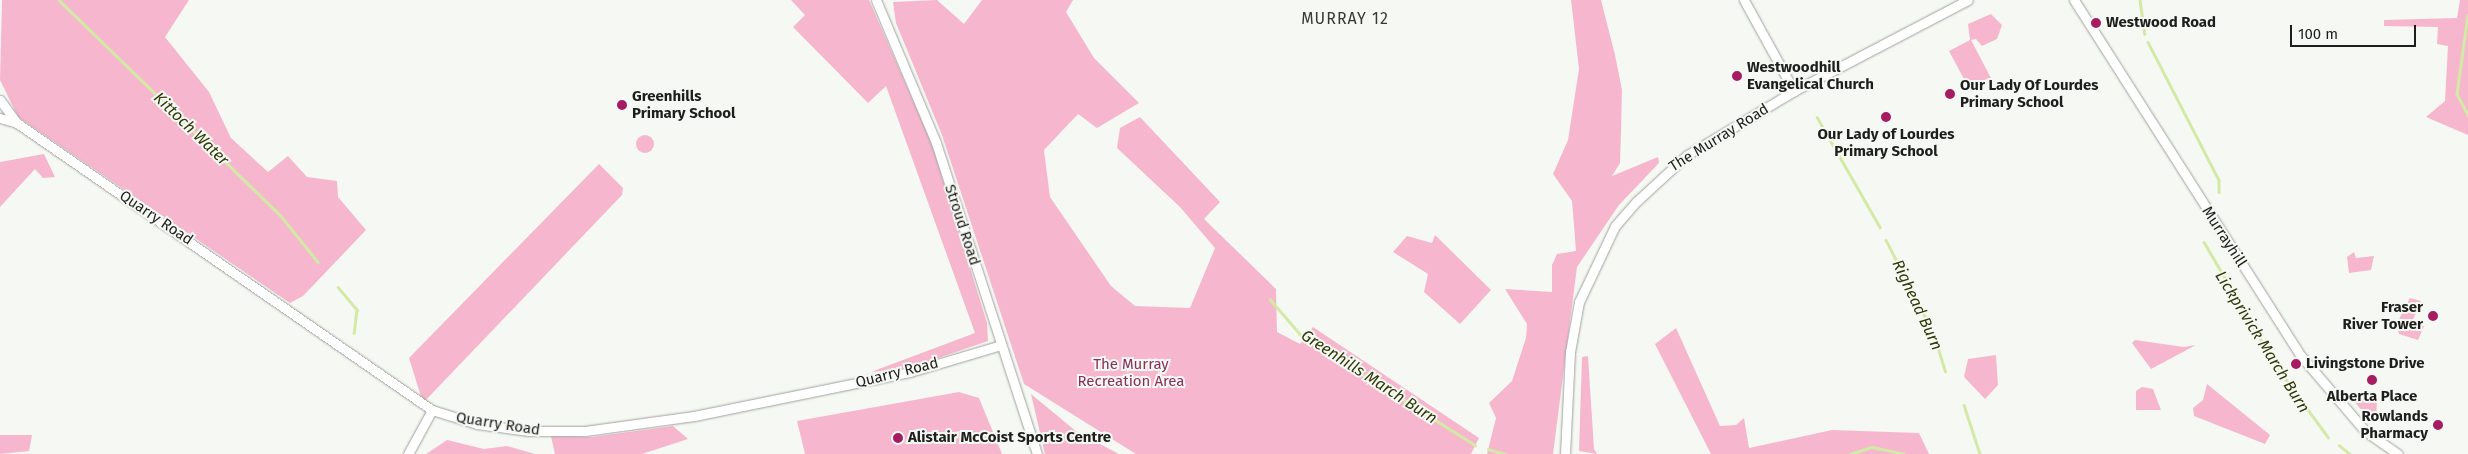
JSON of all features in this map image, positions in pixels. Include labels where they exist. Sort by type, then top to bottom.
[{"type":"street","name":"Stroud Road","points":[[876,0],[936,143],[1037,454]]},
{"type":"street","points":[[1744,0],[1794,91]]},
{"type":"street","name":"The Murray Road","points":[[1565,454],[1573,327],[1594,266],[1615,226],[1670,166],[1794,91],[1968,0]]},
{"type":"street","name":"Murrayhill","points":[[2074,0],[2301,356],[2365,431],[2398,454]]},
{"type":"street","name":"Quarry Road","points":[[0,100],[17,124]]},
{"type":"street","name":"Quarry Road","points":[[0,118],[17,124],[432,410],[498,427],[585,432],[840,387],[1001,345]]},
{"type":"street","points":[[408,454],[432,410]]},
{"type":"green space","points":[[2,0],[189,0],[165,37],[209,92],[231,138],[268,172],[288,156],[307,177],[337,181],[338,197],[366,230],[303,296],[290,303],[18,117],[0,80]]},
{"type":"green space","points":[[791,0],[869,0],[932,144],[987,323],[988,341],[909,368],[871,372],[975,333],[886,86],[868,103],[793,27],[805,15]]},
{"type":"green space","name":"The Murray Recreation Area","points":[[937,0],[964,24],[982,0],[1073,0],[1066,12],[1094,58],[1139,103],[1097,128],[1078,114],[1044,150],[1050,197],[1111,286],[1135,306],[1190,308],[1215,248],[1180,207],[1117,148],[1120,128],[1140,117],[1220,202],[1204,219],[1276,289],[1277,332],[1300,344],[1313,327],[1479,438],[1471,454],[1136,454],[1024,384],[942,135],[896,23],[893,2]]},
{"type":"green space","points":[[1571,0],[1601,0],[1615,55],[1622,90],[1621,132],[1620,163],[1612,176],[1658,157],[1659,163],[1619,205],[1577,267],[1553,454],[1487,454],[1496,418],[1489,403],[1512,381],[1526,338],[1527,324],[1505,289],[1552,292],[1552,265],[1557,254],[1576,251],[1572,201],[1553,174],[1568,140],[1579,69]]},
{"type":"green space","points":[[2460,0],[2468,0],[2468,135],[2426,117],[2445,101],[2448,46],[2437,44],[2438,27],[2384,26],[2384,20],[2457,18]]},
{"type":"green space","points":[[1991,14],[2002,25],[1997,39],[1982,46],[1976,39],[1971,40],[1992,80],[1971,92],[1949,51],[1970,40],[1968,24]]},
{"type":"green space","points":[[645,135],[651,138],[654,144],[651,150],[645,153],[639,150],[636,144],[639,138]]},
{"type":"green space","points":[[44,154],[55,177],[43,178],[35,169],[0,207],[0,162]]},
{"type":"green space","points":[[599,164],[623,188],[622,195],[423,403],[409,358]]},
{"type":"green space","points":[[1435,235],[1491,290],[1460,324],[1424,292],[1428,274],[1393,252],[1407,236],[1432,243]]},
{"type":"green space","points":[[2354,252],[2356,258],[2374,256],[2371,270],[2349,273],[2347,257]]},
{"type":"green space","points":[[2410,298],[2421,301],[2412,322],[2424,326],[2418,340],[2399,334],[2396,325]]},
{"type":"green space","points":[[1676,328],[1720,426],[1736,425],[1744,418],[1749,448],[1832,430],[1919,433],[1929,454],[1711,454],[1655,344]]},
{"type":"green space","points":[[2135,340],[2184,347],[2196,345],[2151,369],[2132,343]]},
{"type":"green space","points":[[1996,355],[1998,385],[1985,399],[1964,377],[1968,359]]},
{"type":"green space","points":[[1588,356],[1594,449],[1597,454],[1579,451],[1582,357]]},
{"type":"green space","points":[[2207,384],[2270,435],[2265,444],[2194,416],[2193,408],[2203,400]]},
{"type":"green space","points":[[2142,387],[2153,389],[2161,410],[2136,410],[2136,391]]},
{"type":"green space","name":"Alistair McCoist Sports Centre","points":[[959,392],[979,398],[1002,454],[805,454],[797,421]]},
{"type":"green space","points":[[1031,394],[1077,432],[1119,454],[1045,454]]},
{"type":"green space","points":[[2352,399],[2377,400],[2376,421],[2365,414]]},
{"type":"green space","points":[[673,426],[688,439],[642,454],[555,454],[551,436],[592,437]]},
{"type":"green space","points":[[0,435],[32,435],[29,451],[0,454]]},
{"type":"green space","points":[[447,440],[484,449],[507,446],[535,454],[426,454]]},
{"type":"waterway","name":"Kittoch Water","points":[[59,0],[281,216],[318,262]]},
{"type":"waterway","name":"Lickprivick March Burn","points":[[2140,0],[2145,34]]},
{"type":"waterway","name":"Lickprivick March Burn","points":[[2468,15],[2457,94],[2468,115]]},
{"type":"waterway","name":"Lickprivick March Burn","points":[[2148,42],[2219,180],[2219,192]]},
{"type":"waterway","name":"Righead Burn","points":[[1817,117],[1880,227]]},
{"type":"waterway","name":"Righead Burn","points":[[1886,240],[1934,334],[1945,371]]},
{"type":"waterway","name":"Lickprivick March Burn","points":[[2204,242],[2277,367],[2328,437]]},
{"type":"waterway","name":"Kittoch Water","points":[[338,287],[357,310],[354,333]]},
{"type":"waterway","name":"Greenhills March Burn","points":[[1270,299],[1301,335],[1475,445]]},
{"type":"waterway","name":"Righead Burn","points":[[1964,405],[1980,454]]},
{"type":"waterway","name":"Lickprivick March Burn","points":[[2339,445],[2350,454]]},
{"type":"waterway","name":"Greenhills March Burn","points":[[1850,454],[1872,447],[1904,454]]},
{"type":"waterway","name":"Greenhills March Burn","points":[[1488,449],[1505,454]]},
{"type":"place","name":"Westwood Road","points":[[2096,23]]},
{"type":"place","name":"Westwoodhill Evangelical Church","points":[[1737,76]]},
{"type":"place","name":"Our Lady Of Lourdes Primary School","points":[[1950,94]]},
{"type":"place","name":"Greenhills Primary School","points":[[622,105]]},
{"type":"place","name":"Our Lady of Lourdes Primary School","points":[[1886,117]]},
{"type":"place","name":"Fraser River Tower","points":[[2433,316]]},
{"type":"place","name":"Livingstone Drive","points":[[2296,364]]},
{"type":"place","name":"Alberta Place","points":[[2372,380]]},
{"type":"place","name":"Rowlands Pharmacy","points":[[2438,425]]},
{"type":"place","name":"Alistair McCoist Sports Centre","points":[[898,438]]},
{"type":"district","name":"MURRAY 12","points":[[1345,19]]}]
